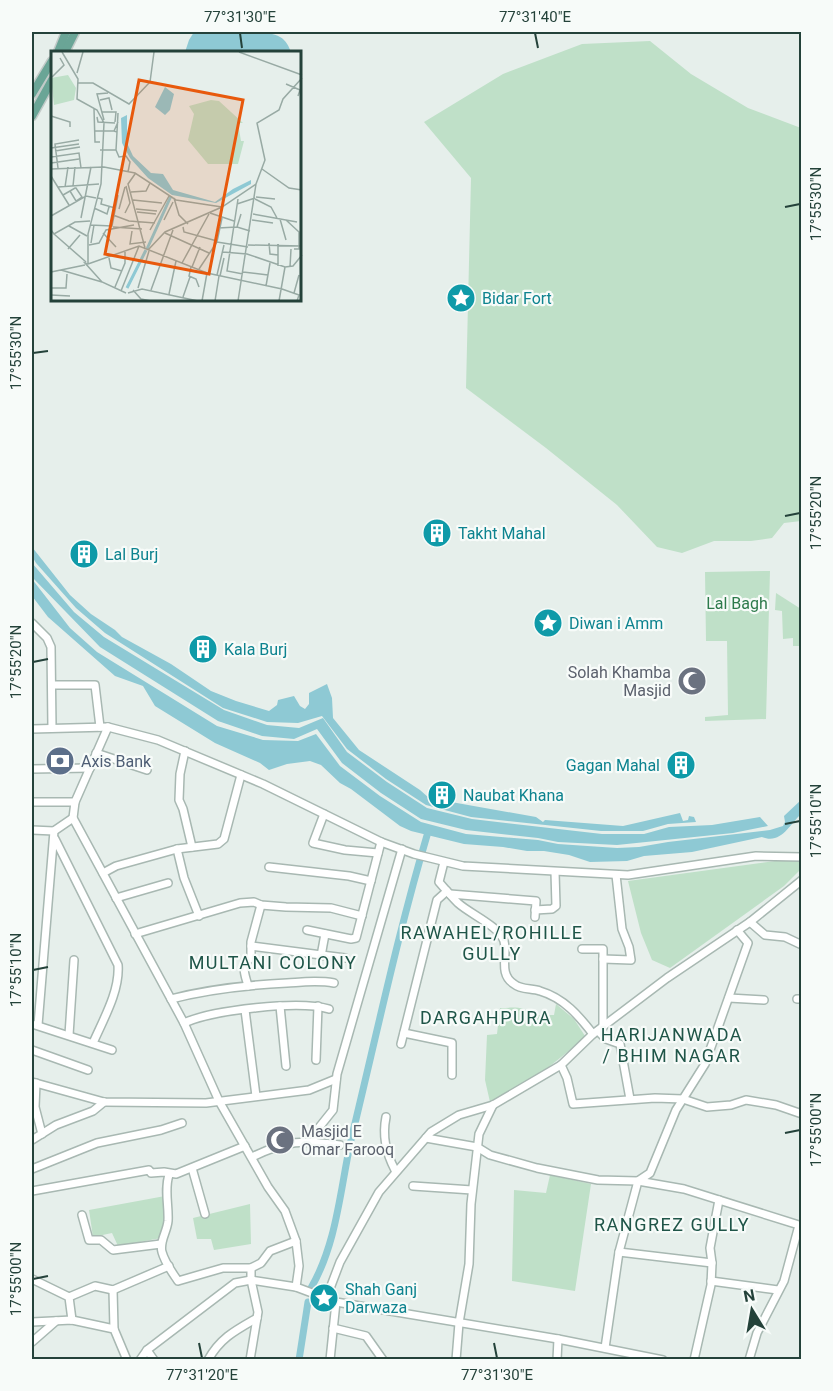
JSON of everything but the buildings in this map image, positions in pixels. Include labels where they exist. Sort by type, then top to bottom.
[{"type":"main road","points":[[57,51],[66,32]]},
{"type":"main road","points":[[66,51],[75,32]]},
{"type":"main road","points":[[32,94],[51,63]]},
{"type":"main road","points":[[32,116],[51,82]]},
{"type":"street","points":[[32,623],[47,638],[51,647],[52,728]]},
{"type":"street","points":[[52,685],[95,685],[104,727],[96,753],[75,802],[73,818],[184,1023],[219,1101],[268,1187],[285,1211],[296,1241],[299,1266],[296,1287]]},
{"type":"street","points":[[32,729],[104,727],[158,740],[241,775],[381,842],[414,854],[463,866],[628,875],[756,856],[801,857]]},
{"type":"street","points":[[184,751],[178,800],[183,809],[192,847]]},
{"type":"street","points":[[96,753],[147,770]]},
{"type":"street","points":[[32,769],[90,768]]},
{"type":"street","points":[[103,873],[116,866],[177,849],[218,844],[224,838],[241,775]]},
{"type":"street","points":[[32,802],[75,802]]},
{"type":"street","points":[[324,814],[313,843],[345,850],[378,853]]},
{"type":"street","points":[[73,818],[55,835],[51,853],[35,1024],[112,1050]]},
{"type":"street","points":[[32,830],[55,835]]},
{"type":"street","points":[[55,835],[118,965],[119,976],[93,1043]]},
{"type":"street","points":[[307,930],[354,939],[381,842]]},
{"type":"street","points":[[177,849],[184,878],[199,915]]},
{"type":"street","points":[[313,1142],[317,1131],[333,1110],[336,1079],[402,849]]},
{"type":"street","points":[[442,861],[439,882],[459,904],[498,932],[504,942],[503,960],[507,977],[513,984],[540,990],[558,998],[606,1039],[620,1044],[630,1099]]},
{"type":"street","points":[[269,867],[349,876],[371,881]]},
{"type":"street","points":[[401,1044],[437,900],[448,892],[536,901],[535,914],[556,906],[555,872]]},
{"type":"street","points":[[603,959],[631,960],[622,929],[616,875]]},
{"type":"street","points":[[326,1299],[340,1262],[379,1192],[431,1132],[459,1115],[493,1105],[561,1065],[598,1031],[667,978],[750,922],[801,880]]},
{"type":"street","points":[[116,898],[168,883]]},
{"type":"street","points":[[135,934],[240,903],[330,908],[362,916]]},
{"type":"street","points":[[248,986],[243,967],[245,962],[251,958],[251,946],[261,905]]},
{"type":"street","points":[[750,922],[765,935],[785,937],[801,945]]},
{"type":"street","points":[[605,1348],[619,1252],[638,1181],[650,1173],[676,1110],[705,1064],[748,943],[737,930]]},
{"type":"street","points":[[321,956],[325,934]]},
{"type":"street","points":[[251,946],[345,958]]},
{"type":"street","points":[[582,949],[603,949],[598,1031]]},
{"type":"street","points":[[69,1035],[74,960]]},
{"type":"street","points":[[171,999],[192,993],[248,986],[313,980],[334,983]]},
{"type":"street","points":[[729,998],[764,1000]]},
{"type":"street","points":[[184,1023],[201,1016],[280,1006],[318,1006],[329,1009]]},
{"type":"street","points":[[280,1006],[286,1066]]},
{"type":"street","points":[[316,1060],[318,1006]]},
{"type":"street","points":[[245,1010],[256,1096]]},
{"type":"street","points":[[404,1032],[452,1043],[452,1075]]},
{"type":"street","points":[[32,1050],[88,1070]]},
{"type":"street","points":[[561,1065],[567,1078],[573,1104],[630,1099],[683,1099],[707,1107],[746,1101],[776,1105],[801,1114]]},
{"type":"street","points":[[42,1134],[35,1107],[34,1082],[104,1102],[206,1103],[309,1090],[336,1079]]},
{"type":"street","points":[[32,1140],[56,1125],[93,1111],[104,1102]]},
{"type":"street","points":[[456,1359],[459,1323],[469,1264],[472,1190],[477,1147],[479,1134],[493,1105]]},
{"type":"street","points":[[386,1117],[383,1134],[390,1160],[396,1170]]},
{"type":"street","points":[[32,1168],[97,1143],[161,1130],[182,1123]]},
{"type":"street","points":[[426,1138],[477,1147],[490,1155],[537,1168],[598,1180],[638,1181],[684,1189],[801,1227],[798,1229],[784,1281],[757,1333],[749,1359]]},
{"type":"street","points":[[252,1157],[291,1143],[313,1142],[340,1145]]},
{"type":"street","points":[[32,1191],[149,1170],[151,1173],[176,1174],[244,1146]]},
{"type":"street","points":[[192,1168],[205,1214]]},
{"type":"street","points":[[169,1175],[167,1182],[168,1220],[166,1236],[161,1244],[162,1252],[178,1281],[223,1268],[251,1268],[261,1263],[273,1249],[296,1241]]},
{"type":"street","points":[[414,1186],[472,1190]]},
{"type":"street","points":[[694,1359],[711,1281],[710,1248],[719,1200]]},
{"type":"street","points":[[82,1215],[89,1240],[101,1240],[113,1250],[161,1244]]},
{"type":"street","points":[[619,1252],[712,1263]]},
{"type":"street","points":[[32,1279],[69,1297],[95,1286],[113,1290],[169,1266]]},
{"type":"street","points":[[249,1359],[258,1312],[251,1280],[251,1268]]},
{"type":"street","points":[[140,1359],[147,1350],[236,1283],[251,1280],[296,1287],[336,1302],[663,1359]]},
{"type":"street","points":[[711,1281],[778,1290]]},
{"type":"street","points":[[113,1290],[114,1329],[127,1359]]},
{"type":"street","points":[[69,1297],[72,1320]]},
{"type":"street","points":[[330,1359],[336,1302]]},
{"type":"street","points":[[208,1359],[229,1334],[257,1318]]},
{"type":"street","points":[[32,1322],[72,1320],[114,1329]]},
{"type":"street","points":[[32,1342],[56,1321]]},
{"type":"street","points":[[333,1328],[366,1336],[383,1359]]},
{"type":"street","points":[[556,1359],[558,1339]]},
{"type":"street","points":[[147,1350],[154,1359]]},
{"type":"green space","points":[[650,41],[691,74],[748,108],[801,128],[801,521],[784,523],[772,538],[751,541],[714,541],[682,553],[657,547],[617,505],[466,388],[471,178],[424,122],[503,74],[582,44]]},
{"type":"green space","name":"Lal Bagh","points":[[770,571],[766,719],[705,721],[705,717],[728,715],[727,641],[706,641],[705,572]]},
{"type":"green space","points":[[776,593],[801,609],[801,646],[793,646],[793,638],[783,639],[782,611],[775,610]]},
{"type":"green space","points":[[782,860],[801,862],[801,869],[784,886],[670,968],[652,960],[641,933],[628,881]]},
{"type":"green space","points":[[556,1004],[574,1019],[585,1036],[540,1073],[490,1102],[485,1080],[487,1035],[497,1034],[500,1008],[521,1008],[533,1015],[554,1015]]},
{"type":"green space","points":[[550,1175],[591,1184],[575,1291],[512,1281],[514,1190],[546,1193]]},
{"type":"green space","points":[[165,1196],[165,1220],[161,1238],[118,1246],[112,1233],[93,1237],[89,1210]]},
{"type":"green space","points":[[250,1204],[251,1244],[214,1250],[211,1239],[197,1239],[193,1218]]},
{"type":"water","points":[[194,32],[262,32],[280,37],[290,51],[185,51]]},
{"type":"water","points":[[32,547],[70,595],[91,614],[122,637],[171,664],[211,691],[269,711],[277,705],[278,700],[294,696],[300,706],[305,709],[309,704],[309,693],[327,684],[332,698],[333,718],[359,750],[429,798],[536,817],[543,822],[545,820],[623,826],[680,813],[683,821],[688,820],[689,816],[694,817],[696,822],[668,824],[643,831],[601,831],[471,817],[426,805],[386,779],[347,749],[322,716],[298,723],[267,722],[223,708],[105,633],[76,608],[36,563],[32,556]]},
{"type":"water","points":[[32,563],[74,612],[104,637],[224,710],[267,725],[299,728],[323,718],[347,752],[427,808],[472,819],[602,834],[644,834],[669,827],[712,825],[760,817],[768,826],[733,833],[617,845],[558,842],[466,830],[421,819],[381,793],[342,763],[317,729],[294,739],[262,736],[218,721],[100,647],[32,577]]},
{"type":"water","points":[[32,579],[70,628],[97,652],[217,726],[263,740],[298,741],[316,734],[340,766],[380,796],[421,822],[466,834],[617,848],[770,830],[783,826],[784,816],[801,800],[801,814],[780,836],[775,838],[762,837],[692,852],[644,856],[627,861],[590,862],[569,855],[544,851],[464,844],[411,831],[400,826],[340,783],[321,765],[310,761],[287,764],[269,770],[260,763],[215,743],[155,706],[143,686],[115,676],[48,617],[32,596]]},
{"type":"waterway","points":[[311,1288],[327,1253],[337,1216],[351,1140],[407,908],[428,832]]},
{"type":"waterway","points":[[299,1360],[308,1302]]},
{"type":"place","name":"Bidar Fort","points":[[461,298]]},
{"type":"place","name":"Takht Mahal","points":[[437,533]]},
{"type":"place","name":"Lal Burj","points":[[84,554]]},
{"type":"place","name":"Diwan i Amm","points":[[548,623]]},
{"type":"place","name":"Kala Burj","points":[[203,649]]},
{"type":"place","name":"Solah Khamba Masjid","points":[[692,681]]},
{"type":"place","name":"Axis Bank","points":[[60,761]]},
{"type":"place","name":"Gagan Mahal","points":[[681,765]]},
{"type":"place","name":"Naubat Khana","points":[[442,795]]},
{"type":"place","name":"Masjid E Omar Farooq","points":[[280,1140]]},
{"type":"place","name":"Shah Ganj Darwaza","points":[[324,1298]]},
{"type":"district","name":"RAWAHEL/ROHILLE GULLY","points":[[492,943]]},
{"type":"district","name":"MULTANI COLONY","points":[[273,963]]},
{"type":"district","name":"DARGAHPURA","points":[[486,1018]]},
{"type":"district","name":"HARIJANWADA / BHIM NAGAR","points":[[672,1045]]},
{"type":"district","name":"RANGREZ GULLY","points":[[672,1225]]}]
